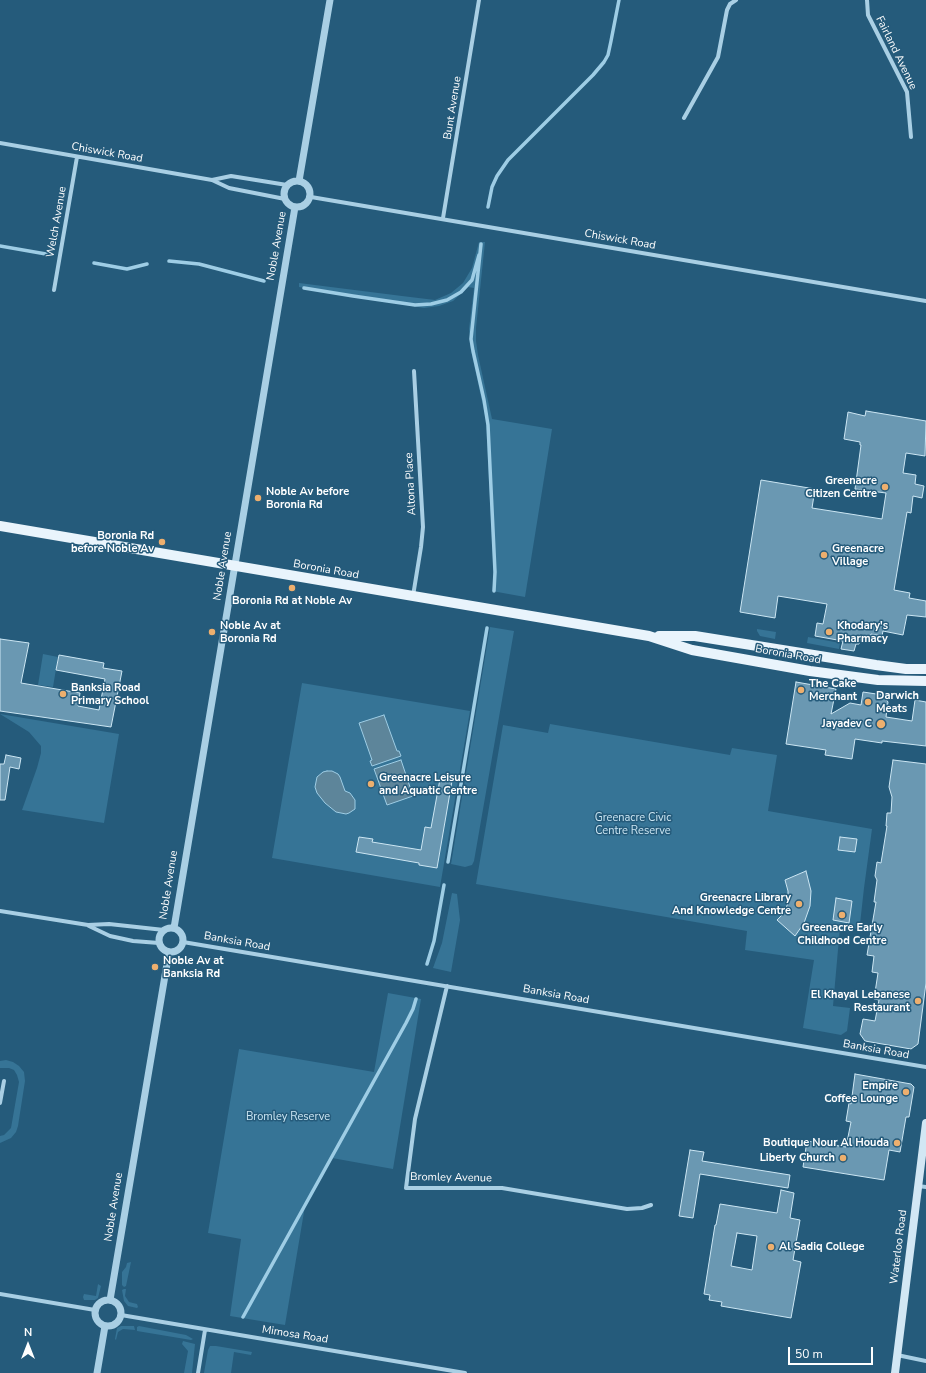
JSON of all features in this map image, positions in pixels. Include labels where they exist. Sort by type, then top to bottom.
[{"type":"main road","name":"Boronia Road","points":[[0,526],[648,636],[692,650],[810,671],[878,680],[926,681]]},
{"type":"main road","name":"Boronia Road","points":[[648,636],[694,636],[876,666],[926,669]]},
{"type":"main road","name":"Waterloo Road","points":[[895,1373],[922,1187],[926,1123]]},
{"type":"street","points":[[299,181],[330,0]]},
{"type":"street","name":"Bunt Avenue","points":[[443,218],[480,0]]},
{"type":"street","points":[[684,118],[718,57],[727,10],[730,4],[736,0]]},
{"type":"street","name":"Fairland Avenue","points":[[867,0],[868,15],[907,92],[911,137]]},
{"type":"street","name":"Chiswick Road","points":[[0,143],[212,180],[229,188],[285,199]]},
{"type":"street","name":"Welch Avenue","points":[[54,290],[77,157]]},
{"type":"street","name":"Chiswick Road","points":[[212,180],[231,176],[287,185]]},
{"type":"street","points":[[299,181],[307,184],[311,192],[309,201],[303,206],[295,207],[289,204],[285,199],[284,192],[287,185],[292,182],[299,181]]},
{"type":"street","name":"Chiswick Road","points":[[310,197],[443,218],[926,301]]},
{"type":"street","name":"Noble Avenue","points":[[174,928],[295,207]]},
{"type":"street","name":"Altona Place","points":[[413,596],[423,527],[414,371]]},
{"type":"street","points":[[0,911],[88,926],[109,924],[164,930],[167,928],[174,928],[183,935],[182,946],[176,951],[169,952],[163,949],[159,943],[160,936],[164,930]]},
{"type":"street","points":[[88,926],[110,936],[133,941],[159,943]]},
{"type":"street","name":"Banksia Road","points":[[183,942],[926,1067]]},
{"type":"street","name":"Noble Avenue","points":[[110,1300],[169,952]]},
{"type":"street","name":"Bromley Avenue","points":[[447,986],[415,1119],[406,1188],[502,1188],[627,1209],[642,1208],[651,1205]]},
{"type":"street","points":[[0,1103],[4,1082]]},
{"type":"street","points":[[0,1294],[95,1310]]},
{"type":"street","points":[[110,1300],[120,1307],[120,1319],[114,1325],[101,1325],[96,1318],[95,1310],[103,1301],[110,1300]]},
{"type":"street","name":"Mimosa Road","points":[[121,1315],[465,1373]]},
{"type":"street","points":[[97,1373],[105,1326]]},
{"type":"street","points":[[198,1373],[205,1330]]},
{"type":"street","points":[[897,1355],[926,1361]]},
{"type":"green space","points":[[479,242],[485,242],[476,341],[492,419],[552,429],[525,597],[492,591],[494,580],[486,420],[470,346],[469,329],[474,288],[468,287],[453,301],[439,306],[424,308],[299,287],[299,283],[435,300],[451,293],[463,283],[472,268]]},
{"type":"green space","points":[[490,627],[514,631],[474,861],[472,865],[465,867],[451,864]]},
{"type":"green space","points":[[757,629],[776,632],[775,639],[760,636]]},
{"type":"green space","points":[[808,637],[840,643],[839,649],[807,643]]},
{"type":"green space","points":[[43,654],[58,657],[53,687],[38,685]]},
{"type":"green space","name":"Greenacre Leisure and Aquatic Centre","points":[[302,683],[470,711],[440,887],[272,858]]},
{"type":"green space","points":[[0,714],[119,734],[104,823],[22,810],[37,768],[41,753],[41,746],[29,732]]},
{"type":"green space","name":"Greenacre Civic Centre Reserve","points":[[550,724],[730,755],[732,748],[777,755],[768,811],[872,829],[860,924],[858,929],[840,927],[833,1006],[850,1008],[847,1031],[841,1035],[803,1028],[814,960],[745,950],[747,931],[476,884],[503,725],[548,733]]},
{"type":"green space","points":[[452,893],[457,894],[460,920],[451,972],[433,968],[442,943]]},
{"type":"green space","name":"Bromley Reserve","points":[[388,993],[421,999],[393,1169],[332,1158],[305,1206],[285,1325],[230,1316],[241,1239],[208,1233],[239,1049],[374,1072]]},
{"type":"green space","points":[[6,1060],[19,1066],[24,1072],[25,1081],[16,1132],[11,1138],[0,1143],[0,1136],[4,1135],[11,1128],[19,1082],[14,1070],[9,1068],[0,1068],[0,1061]]},
{"type":"green space","points":[[131,1262],[126,1286],[124,1287],[122,1285],[122,1272],[127,1263]]},
{"type":"green space","points":[[98,1284],[101,1286],[98,1298],[95,1300],[84,1300],[84,1294],[96,1296]]},
{"type":"green space","points":[[126,1289],[125,1296],[129,1302],[137,1304],[137,1308],[128,1306],[124,1301],[122,1290]]},
{"type":"green space","points":[[121,1326],[134,1326],[135,1330],[123,1329],[118,1332],[116,1340],[117,1328]]},
{"type":"green space","points":[[139,1326],[186,1335],[193,1339],[191,1340],[137,1331],[137,1327]]},
{"type":"green space","points":[[183,1341],[195,1344],[192,1373],[184,1373],[188,1351],[182,1344]]},
{"type":"green space","points":[[210,1346],[252,1352],[251,1355],[234,1352],[231,1373],[204,1373]]},
{"type":"shaded area","points":[[384,715],[397,751],[399,751],[401,756],[372,766],[370,761],[372,760],[359,723]]},
{"type":"shaded area","points":[[401,760],[413,796],[387,805],[374,769]]},
{"type":"shaded area","points":[[332,771],[338,774],[345,791],[350,793],[355,800],[355,809],[349,813],[346,814],[336,812],[325,803],[317,793],[315,787],[317,777],[323,772]]},
{"type":"building","name":"Greenacre Village","points":[[866,411],[926,421],[925,456],[906,453],[903,473],[916,475],[915,484],[924,486],[922,498],[913,496],[911,513],[907,512],[894,590],[910,593],[909,598],[926,601],[926,617],[907,615],[903,635],[883,631],[882,636],[871,634],[870,639],[861,637],[859,644],[856,644],[854,651],[841,649],[843,641],[815,636],[817,623],[823,624],[827,604],[778,596],[775,618],[740,612],[761,480],[815,489],[812,508],[882,519],[886,493],[855,489],[861,445],[860,442],[844,439],[848,412],[865,416]]},
{"type":"building","points":[[0,639],[29,643],[21,683],[80,693],[78,706],[99,710],[105,679],[56,670],[59,655],[104,663],[103,668],[122,671],[111,727],[0,711]]},
{"type":"building","points":[[796,682],[836,689],[831,714],[850,703],[861,705],[863,692],[883,695],[888,702],[886,717],[912,721],[915,700],[926,702],[926,746],[882,741],[882,743],[855,739],[852,759],[825,755],[826,750],[786,744]]},
{"type":"building","points":[[6,755],[21,758],[19,769],[10,767],[5,800],[0,800],[0,764],[4,764]]},
{"type":"building","points":[[893,760],[926,764],[926,983],[918,1044],[911,1049],[865,1041],[860,1034],[863,1019],[875,1021],[879,1000],[874,999],[878,973],[872,972],[874,956],[867,955],[876,902],[874,902],[877,880],[875,876],[877,862],[881,863],[887,826],[887,813],[891,813],[892,797],[889,787]]},
{"type":"building","points":[[440,779],[452,781],[437,868],[419,865],[419,863],[356,852],[359,837],[373,839],[372,842],[421,850],[425,827],[431,828]]},
{"type":"building","points":[[840,837],[857,839],[855,852],[838,850]]},
{"type":"building","name":"Greenacre Library And Knowledge Centre","points":[[806,871],[811,891],[810,906],[804,923],[795,936],[777,920],[784,913],[788,903],[788,891],[785,880]]},
{"type":"building","name":"Greenacre Early Childhood Centre","points":[[836,898],[852,901],[849,923],[833,920]]},
{"type":"building","points":[[855,1074],[911,1084],[914,1087],[909,1117],[906,1117],[900,1152],[889,1150],[884,1180],[803,1167],[807,1141],[846,1147],[851,1122],[846,1121],[849,1103],[851,1104]]},
{"type":"building","points":[[690,1150],[704,1152],[702,1161],[790,1175],[788,1188],[700,1174],[693,1218],[679,1216]]},
{"type":"building","points":[[781,1190],[794,1193],[790,1218],[800,1220],[793,1260],[801,1262],[791,1318],[721,1306],[722,1302],[709,1300],[710,1295],[704,1294],[715,1225],[720,1204],[777,1213]],"holes":[[[737,1233],[757,1236],[752,1270],[731,1266]]]},
{"type":"waterway","points":[[488,207],[492,187],[497,176],[508,160],[593,75],[604,62],[608,55],[619,0]]},
{"type":"waterway","points":[[481,244],[471,339],[488,425],[495,572],[494,591]]},
{"type":"waterway","points":[[0,246],[46,254]]},
{"type":"waterway","points":[[304,288],[415,305],[431,304],[447,300],[461,292],[472,280],[479,255]]},
{"type":"waterway","points":[[169,261],[199,264],[264,281]]},
{"type":"waterway","points":[[94,263],[127,269],[147,264]]},
{"type":"waterway","points":[[448,862],[487,628]]},
{"type":"waterway","points":[[427,964],[434,941],[444,885]]},
{"type":"waterway","points":[[243,1317],[406,1023],[416,999]]},
{"type":"place","name":"Greenacre Citizen Centre","points":[[885,487]]},
{"type":"place","name":"Noble Av before Boronia Rd","points":[[258,498]]},
{"type":"place","name":"Boronia Rd before Noble Av","points":[[162,542]]},
{"type":"place","name":"Greenacre Village","points":[[824,555]]},
{"type":"place","name":"Boronia Rd at Noble Av","points":[[292,588]]},
{"type":"place","name":"Noble Av at Boronia Rd","points":[[212,632]]},
{"type":"place","name":"Khodary's Pharmacy","points":[[829,632]]},
{"type":"place","name":"The Cake Merchant","points":[[801,690]]},
{"type":"place","name":"Banksia Road Primary School","points":[[63,694]]},
{"type":"place","name":"Darwich Meats","points":[[868,702]]},
{"type":"place","name":"Jayadev C","points":[[881,724]]},
{"type":"place","name":"Greenacre Leisure and Aquatic Centre","points":[[371,784]]},
{"type":"place","name":"Greenacre Library And Knowledge Centre","points":[[799,904]]},
{"type":"place","name":"Greenacre Early Childhood Centre","points":[[842,915]]},
{"type":"place","name":"Noble Av at Banksia Rd","points":[[155,967]]},
{"type":"place","name":"El Khayal Lebanese Restaurant","points":[[918,1001]]},
{"type":"place","name":"Empire Coffee Lounge","points":[[906,1092]]},
{"type":"place","name":"Boutique Nour Al Houda","points":[[897,1143]]},
{"type":"place","name":"Liberty Church","points":[[843,1158]]},
{"type":"place","name":"Al Sadiq College","points":[[771,1247]]}]
